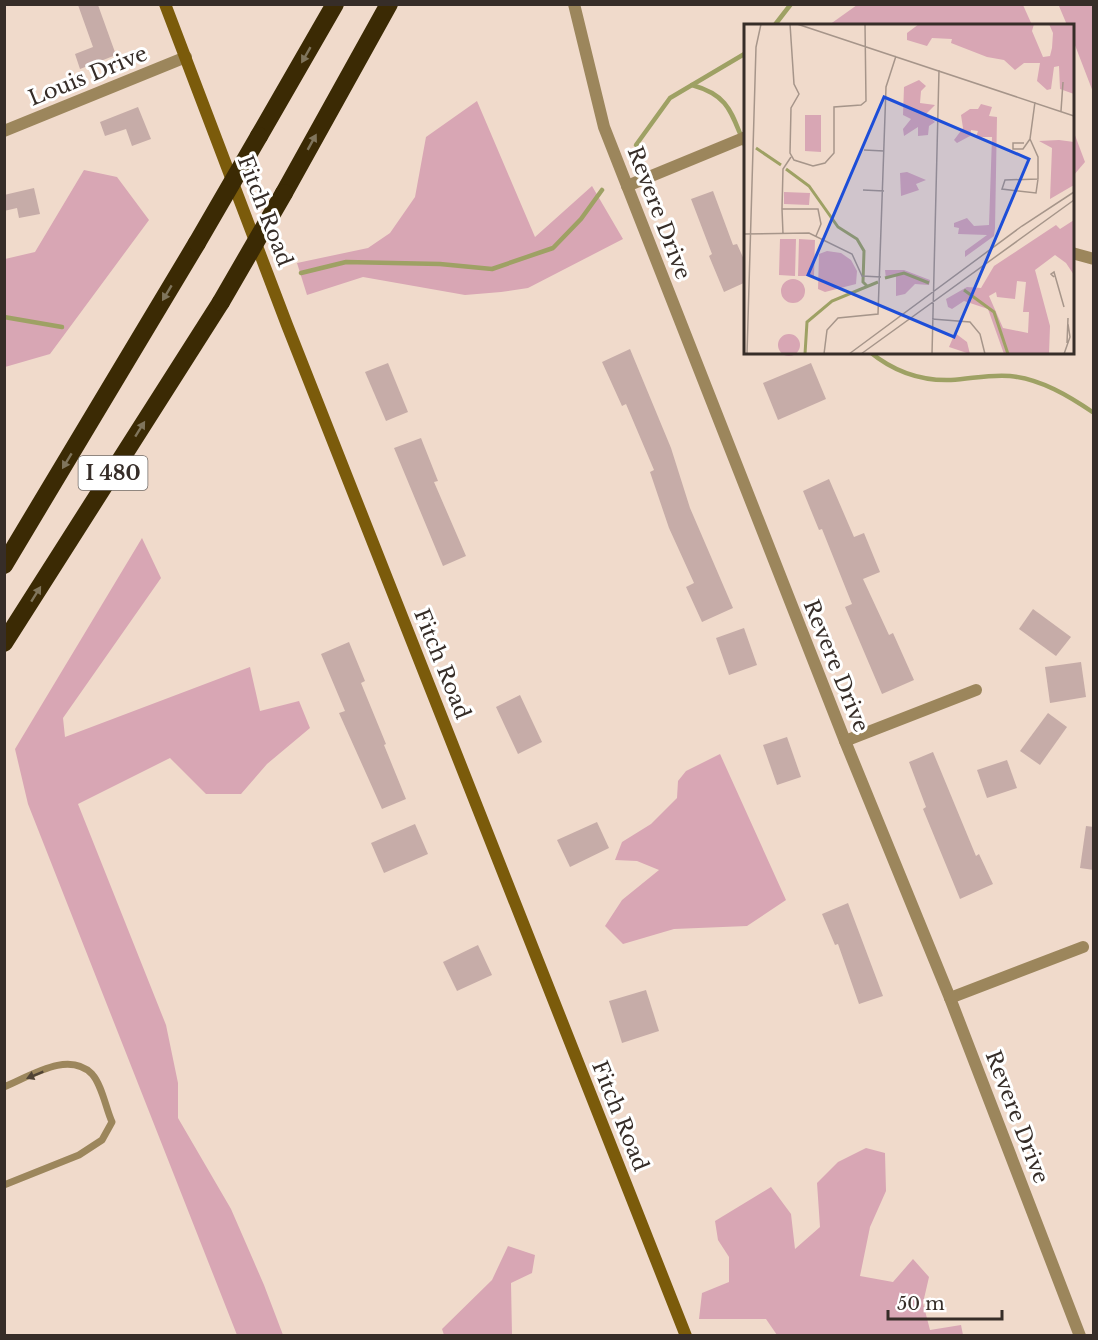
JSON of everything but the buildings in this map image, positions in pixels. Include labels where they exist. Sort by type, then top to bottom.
[{"type":"highway","name":"I 480","points":[[4,564],[197,243],[335,4]]},
{"type":"highway","name":"I 480","points":[[4,643],[221,302],[389,4]]},
{"type":"street","name":"Fitch Road","points":[[165,4],[287,325],[686,1335]]},
{"type":"street","name":"Revere Drive","points":[[574,4],[604,127],[845,741],[950,998],[1080,1335]]},
{"type":"street","name":"Louis Drive","points":[[4,131],[186,57]]},
{"type":"street","points":[[627,186],[740,138]]},
{"type":"street","points":[[1074,254],[1094,259]]},
{"type":"street","points":[[845,741],[976,690]]},
{"type":"street","points":[[950,998],[1083,946]]},
{"type":"lane","points":[[4,1087],[65,1063],[82,1068],[93,1075],[112,1122],[102,1140],[79,1155],[4,1185]]},
{"type":"shaded area","points":[[857,5],[1023,5],[1032,24],[830,24]]},
{"type":"shaded area","points":[[1094,5],[1094,92],[1074,43],[1074,24],[1067,24],[1059,6]]},
{"type":"shaded area","points":[[477,101],[535,237],[592,186],[623,239],[528,288],[465,295],[363,277],[307,295],[297,263],[368,248],[390,233],[415,197],[426,137]]},
{"type":"shaded area","points":[[1074,133],[1085,162],[1074,175]]},
{"type":"shaded area","points":[[84,170],[117,177],[149,220],[50,354],[5,367],[5,259],[35,252]]},
{"type":"shaded area","points":[[142,538],[161,578],[63,718],[65,737],[250,667],[260,711],[299,701],[310,728],[267,764],[241,794],[206,794],[170,758],[78,804],[166,1025],[178,1083],[178,1118],[231,1209],[283,1335],[237,1335],[28,804],[15,749]]},
{"type":"shaded area","points":[[720,754],[786,900],[747,926],[674,929],[623,944],[605,926],[622,900],[659,870],[637,861],[615,860],[622,842],[651,824],[677,798],[678,781],[686,771]]},
{"type":"shaded area","points":[[866,1148],[885,1153],[886,1191],[870,1227],[860,1276],[893,1282],[913,1259],[929,1277],[923,1303],[930,1330],[961,1325],[963,1335],[777,1335],[766,1319],[699,1319],[702,1293],[729,1282],[729,1257],[718,1240],[715,1221],[771,1187],[791,1214],[795,1249],[820,1227],[817,1183],[838,1162]]},
{"type":"shaded area","points":[[508,1246],[535,1255],[532,1273],[511,1283],[512,1335],[444,1335],[442,1329],[492,1280]]},
{"type":"waterway","points":[[776,24],[791,4]]},
{"type":"waterway","points":[[636,145],[670,98],[744,54]]},
{"type":"waterway","points":[[692,85],[705,89],[722,101],[733,116],[744,143]]},
{"type":"waterway","points":[[301,273],[346,262],[440,264],[492,269],[553,248],[581,219],[602,190]]},
{"type":"waterway","points":[[4,317],[62,327]]},
{"type":"waterway","points":[[873,354],[888,365],[929,379],[951,380],[1003,376],[1033,381],[1065,395],[1094,413]]}]
